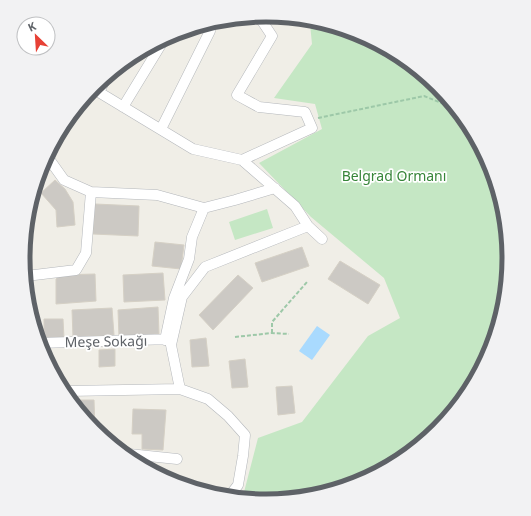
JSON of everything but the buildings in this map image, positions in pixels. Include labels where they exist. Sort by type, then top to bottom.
[{"type":"street","points":[[242,160],[312,128],[305,112],[259,107],[237,95],[272,36],[263,22]]},
{"type":"street","points":[[161,129],[210,31]]},
{"type":"street","points":[[123,106],[159,47]]},
{"type":"street","points":[[99,91],[193,149],[242,160],[295,206],[308,226],[322,239]]},
{"type":"street","points":[[50,161],[64,180],[91,192],[157,195],[204,208],[275,188]]},
{"type":"street","points":[[30,275],[76,270],[86,252],[91,192]]},
{"type":"street","points":[[180,389],[169,340],[174,298],[189,259],[192,237],[204,208]]},
{"type":"street","points":[[169,340],[182,297],[205,267],[308,226]]},
{"type":"street","name":"Meşe Sokağı","points":[[45,343],[169,340]]},
{"type":"street","points":[[71,392],[180,389],[208,399],[228,416],[245,435],[238,485],[233,492]]},
{"type":"street","points":[[135,455],[177,459]]},
{"type":"path","points":[[309,120],[424,96],[444,104]]},
{"type":"path","points":[[272,333],[272,322],[306,282]]},
{"type":"path","points":[[235,337],[272,333],[289,334]]},
{"type":"green space","name":"Belgrad Ormanı","points":[[310,27],[327,30],[370,46],[409,71],[432,91],[453,114],[470,140],[484,168],[497,212],[502,258],[497,304],[484,348],[462,389],[443,414],[432,425],[397,454],[370,470],[327,486],[296,492],[266,494],[244,493],[258,438],[302,422],[368,336],[400,318],[384,278],[311,217],[259,163],[322,129],[315,104],[274,98],[312,44]]},
{"type":"green space","points":[[267,209],[273,228],[235,240],[229,222]]},
{"type":"water","points":[[317,326],[330,335],[312,360],[299,351]]}]
